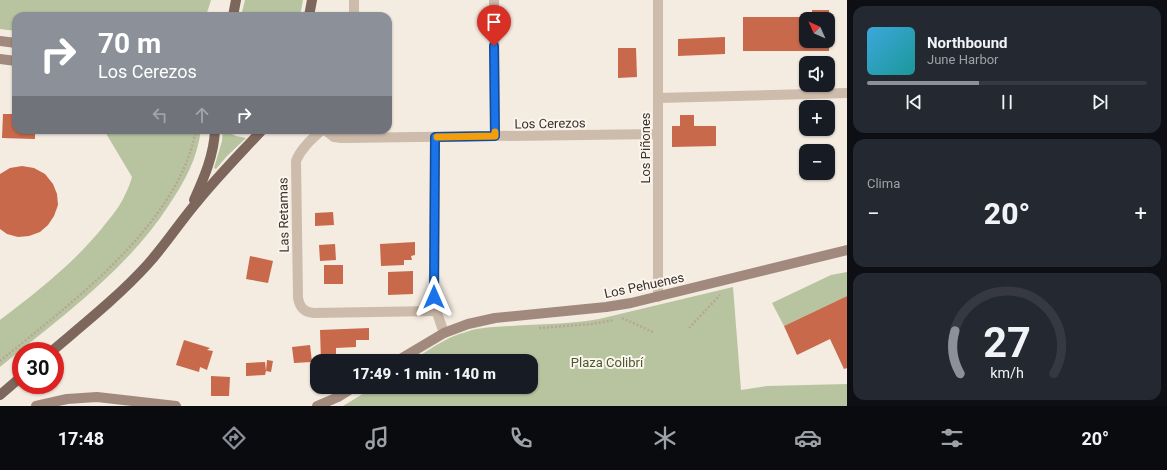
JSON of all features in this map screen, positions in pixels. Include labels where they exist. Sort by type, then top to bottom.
[{"type":"main road","points":[[234,12],[236,0]]},
{"type":"main road","points":[[310,12],[312,0]]},
{"type":"main road","points":[[186,215],[209,164],[213,150],[215,134]]},
{"type":"main road","points":[[63,342],[106,306],[134,278],[163,247],[186,215],[219,176],[258,134]]},
{"type":"main road","points":[[0,395],[12,385]]},
{"type":"street","points":[[354,0],[354,12]]},
{"type":"street","points":[[494,0],[495,136]]},
{"type":"street","name":"Los Piñones","points":[[658,0],[658,297]]},
{"type":"street","points":[[0,41],[12,42]]},
{"type":"street","points":[[0,59],[12,60]]},
{"type":"street","points":[[658,98],[847,93]]},
{"type":"street","name":"Las Retamas","points":[[319,134],[300,151],[296,166],[298,298],[300,306],[306,312],[314,313],[436,311]]},
{"type":"street","name":"Los Cerezos","points":[[330,134],[338,138],[658,134]]},
{"type":"street","points":[[435,137],[434,297],[436,311],[444,333]]},
{"type":"street","name":"Los Pehuenes","points":[[408,354],[444,333],[481,321],[606,307],[658,297],[847,250]]},
{"type":"street","points":[[317,406],[343,394]]},
{"type":"street","points":[[36,406],[67,399],[97,397],[176,406]]},
{"type":"path","points":[[0,361],[81,294],[133,243],[162,208],[173,189],[189,156],[195,134]]},
{"type":"path","points":[[689,328],[720,294]]},
{"type":"path","points":[[622,318],[653,332]]},
{"type":"green space","points":[[0,0],[211,0],[207,12],[12,12],[12,30],[0,29]]},
{"type":"green space","points":[[245,0],[303,0],[301,12],[242,12]]},
{"type":"green space","points":[[106,134],[200,134],[197,151],[190,169],[169,205],[152,229],[112,272],[69,312],[31,342],[12,342],[12,357],[0,367],[0,320],[41,288],[80,253],[114,213],[127,190],[132,177]]},
{"type":"green space","points":[[223,134],[232,134],[246,138],[216,169],[214,168]]},
{"type":"green space","points":[[847,272],[847,296],[784,326],[772,303],[831,275]]},
{"type":"green space","name":"Plaza Colibrí","points":[[733,287],[741,390],[767,386],[847,384],[847,406],[343,406],[363,394],[538,394],[538,354],[422,354],[445,340],[471,330],[599,319]]},
{"type":"building","points":[[812,10],[829,10],[829,12],[812,12]]},
{"type":"building","points":[[743,17],[799,17],[799,48],[829,48],[829,51],[743,51]]},
{"type":"building","points":[[725,37],[725,54],[678,56],[678,39]]},
{"type":"building","points":[[618,48],[636,48],[637,77],[618,78]]},
{"type":"building","points":[[3,114],[12,114],[12,134],[35,134],[35,139],[2,138]]},
{"type":"building","points":[[680,115],[694,115],[694,126],[716,126],[716,146],[672,147],[672,126],[680,126]]},
{"type":"building","points":[[22,166],[34,168],[45,174],[53,184],[57,194],[58,205],[54,216],[48,225],[40,232],[29,236],[18,237],[7,234],[0,229],[0,174],[10,168]]},
{"type":"building","points":[[333,212],[334,225],[315,226],[315,213]]},
{"type":"building","points":[[415,242],[415,255],[411,256],[412,260],[404,260],[404,265],[381,266],[380,244]]},
{"type":"building","points":[[335,244],[336,260],[320,261],[319,245]]},
{"type":"building","points":[[250,256],[273,261],[268,283],[246,279]]},
{"type":"building","points":[[324,265],[343,265],[343,284],[324,284]]},
{"type":"building","points":[[413,271],[413,294],[388,295],[388,272]]},
{"type":"building","points":[[847,296],[847,368],[844,369],[830,339],[797,355],[784,326]]},
{"type":"building","points":[[369,328],[369,340],[356,340],[356,347],[336,348],[336,354],[321,354],[320,330]]},
{"type":"building","points":[[184,340],[210,348],[207,350],[213,351],[207,370],[200,367],[199,372],[176,365]]},
{"type":"building","points":[[310,345],[310,362],[294,363],[292,347]]},
{"type":"building","points":[[267,360],[273,361],[271,372],[266,371]]},
{"type":"building","points":[[265,362],[265,375],[246,376],[246,363]]},
{"type":"building","points":[[211,376],[230,377],[229,396],[211,396]]},
{"type":"slow traffic","points":[[437,137],[495,136],[495,132]]},
{"type":"route","points":[[434,297],[435,137],[495,136],[494,46]]}]
